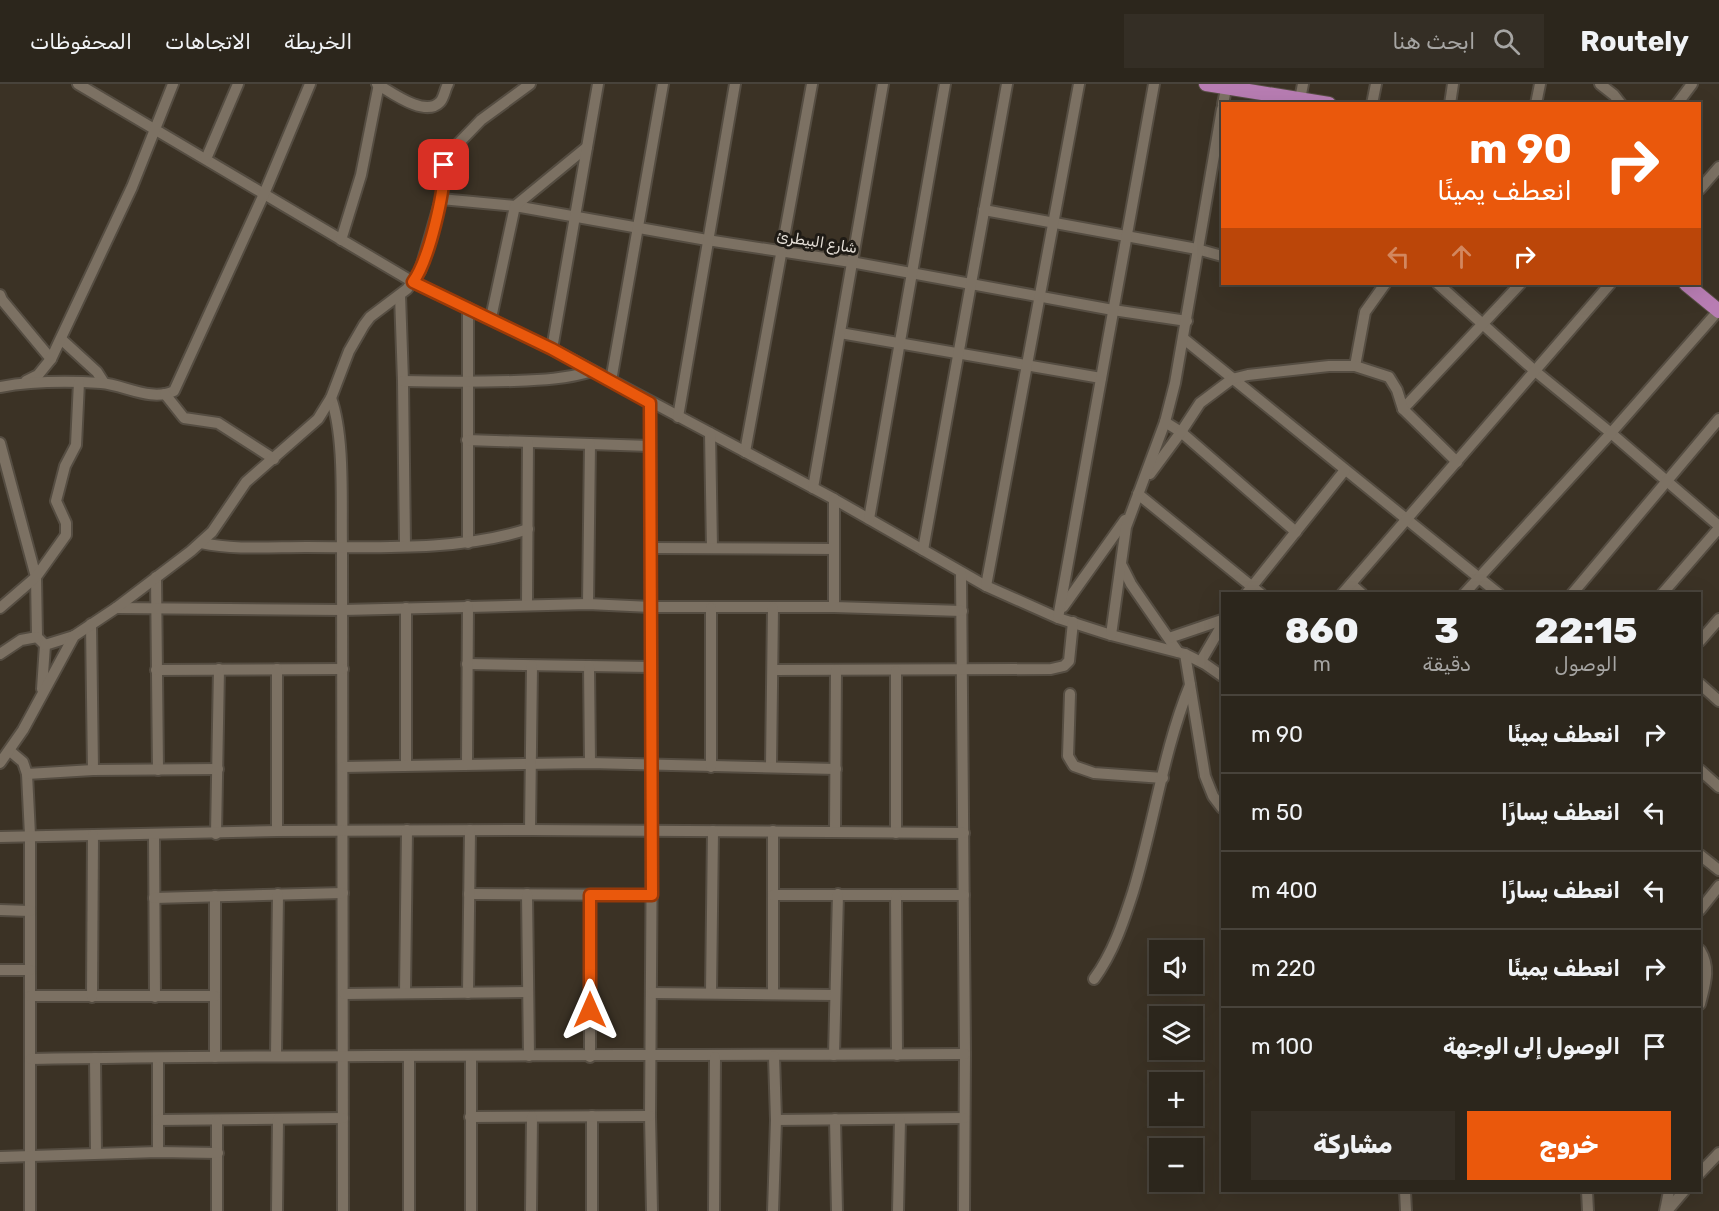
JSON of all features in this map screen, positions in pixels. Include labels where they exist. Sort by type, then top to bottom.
[{"type":"main road","points":[[1206,84],[1300,101]]},
{"type":"main road","points":[[1687,285],[1719,310]]},
{"type":"street","points":[[78,84],[413,282],[552,349],[834,499],[986,586],[1059,614],[1073,622],[1182,653],[1201,661],[1221,675]]},
{"type":"street","points":[[23,383],[38,375],[51,359],[123,208],[173,84]]},
{"type":"street","points":[[206,159],[238,84]]},
{"type":"street","points":[[0,387],[23,383],[79,382],[104,383],[155,395],[172,392],[264,194],[310,84]]},
{"type":"street","points":[[341,240],[361,175],[379,84],[421,107],[440,102],[448,84]]},
{"type":"street","points":[[45,645],[74,636],[116,608],[201,543],[222,520],[246,482],[318,419],[331,399],[349,351],[364,325],[370,317],[400,295],[413,282],[422,266],[441,199],[444,164],[456,144],[481,120],[530,84]]},
{"type":"street","points":[[552,349],[598,84]]},
{"type":"street","points":[[611,381],[663,84]]},
{"type":"street","points":[[678,417],[735,84]]},
{"type":"street","points":[[745,452],[813,84]]},
{"type":"street","points":[[813,488],[883,84]]},
{"type":"street","points":[[869,519],[945,84]]},
{"type":"street","points":[[923,550],[1007,84]]},
{"type":"street","points":[[986,586],[1079,84]]},
{"type":"street","points":[[1059,614],[1154,84]]},
{"type":"street","points":[[1300,101],[1303,84]]},
{"type":"street","points":[[1372,102],[1376,84]]},
{"type":"street","points":[[1450,102],[1453,84]]},
{"type":"street","points":[[1536,102],[1540,84]]},
{"type":"street","points":[[1600,84],[1619,102]]},
{"type":"street","points":[[1678,102],[1692,84]]},
{"type":"street","points":[[1223,102],[1227,86]]},
{"type":"street","points":[[1111,634],[1126,527],[1165,422],[1184,339],[1197,249],[1221,115]]},
{"type":"street","points":[[490,318],[515,206],[587,147]]},
{"type":"street","points":[[1701,188],[1719,167]]},
{"type":"street","name":"شارع البيطرئ","points":[[441,199],[515,206],[707,240],[851,262],[1041,298],[1186,321]]},
{"type":"street","points":[[984,210],[1197,249],[1221,256]]},
{"type":"street","points":[[1355,366],[1365,312],[1384,285]]},
{"type":"street","points":[[1439,285],[1535,371],[1611,433],[1719,527],[1664,592]]},
{"type":"street","points":[[1403,409],[1519,285]]},
{"type":"street","points":[[1344,592],[1610,285]]},
{"type":"street","points":[[0,295],[51,359]]},
{"type":"street","points":[[400,295],[405,545]]},
{"type":"street","points":[[468,308],[466,383],[468,543]]},
{"type":"street","points":[[1466,592],[1611,433],[1719,310]]},
{"type":"street","points":[[840,333],[1101,378]]},
{"type":"street","points":[[61,339],[96,372],[104,383]]},
{"type":"street","points":[[1184,339],[1496,592]]},
{"type":"street","points":[[1140,489],[1204,399],[1232,379],[1248,375],[1329,366],[1355,366],[1389,377],[1397,390],[1403,409],[1456,462]]},
{"type":"street","points":[[403,381],[466,383],[552,379],[592,371]]},
{"type":"street","points":[[0,608],[36,577],[66,535],[66,523],[56,501],[65,466],[76,444],[79,382]]},
{"type":"street","points":[[165,394],[185,419],[218,423],[274,459]]},
{"type":"street","points":[[331,399],[339,441],[343,610],[343,1211]]},
{"type":"street","points":[[650,403],[652,1211]]},
{"type":"street","points":[[1574,592],[1719,419]]},
{"type":"street","points":[[1165,422],[1181,432],[1296,532]]},
{"type":"street","points":[[710,433],[712,548]]},
{"type":"street","points":[[467,440],[650,446]]},
{"type":"street","points":[[527,605],[528,442]]},
{"type":"street","points":[[0,443],[36,577],[37,637],[45,645],[41,696]]},
{"type":"street","points":[[588,604],[590,444]]},
{"type":"street","points":[[1140,489],[1249,590],[1345,471]]},
{"type":"street","points":[[834,499],[834,607]]},
{"type":"street","points":[[1059,614],[1131,512]]},
{"type":"street","points":[[201,543],[234,547],[342,547],[468,543],[499,538],[528,529]]},
{"type":"street","points":[[651,548],[834,549]]},
{"type":"street","points":[[1121,563],[1131,584],[1182,653],[1190,685],[1205,776],[1213,796],[1221,807]]},
{"type":"street","points":[[961,573],[964,1211]]},
{"type":"street","points":[[156,577],[158,770]]},
{"type":"street","points":[[1351,584],[1360,592]]},
{"type":"street","points":[[116,608],[343,610],[588,604],[651,607],[834,607],[962,611]]},
{"type":"street","points":[[467,764],[468,606]]},
{"type":"street","points":[[406,608],[406,765]]},
{"type":"street","points":[[711,608],[711,767]]},
{"type":"street","points":[[771,766],[773,608]]},
{"type":"street","points":[[1169,638],[1221,620]]},
{"type":"street","points":[[1701,640],[1718,621]]},
{"type":"street","points":[[773,670],[962,671],[1042,670],[1061,667],[1071,658],[1073,622]]},
{"type":"street","points":[[91,624],[93,770]]},
{"type":"street","points":[[1201,661],[1221,627]]},
{"type":"street","points":[[0,763],[10,752],[74,636]]},
{"type":"street","points":[[0,654],[21,640],[37,637]]},
{"type":"street","points":[[467,664],[651,667]]},
{"type":"street","points":[[530,830],[532,666]]},
{"type":"street","points":[[590,666],[590,763]]},
{"type":"street","points":[[156,669],[343,669]]},
{"type":"street","points":[[216,834],[219,669]]},
{"type":"street","points":[[277,669],[277,831]]},
{"type":"street","points":[[835,831],[836,670]]},
{"type":"street","points":[[896,670],[896,832]]},
{"type":"street","points":[[1094,980],[1113,947],[1125,917],[1184,699],[1190,685]]},
{"type":"street","points":[[1701,685],[1719,701]]},
{"type":"street","points":[[1070,694],[1068,756],[1074,766],[1094,773],[1163,778]]},
{"type":"street","points":[[10,752],[22,762],[27,774],[30,835],[30,1211]]},
{"type":"street","points":[[343,767],[590,763],[836,769]]},
{"type":"street","points":[[27,774],[93,770],[218,769]]},
{"type":"street","points":[[1701,771],[1719,787]]},
{"type":"street","points":[[0,837],[277,831],[470,830],[964,833]]},
{"type":"street","points":[[468,993],[470,830]]},
{"type":"street","points":[[405,993],[406,831]]},
{"type":"street","points":[[711,992],[713,831]]},
{"type":"street","points":[[773,831],[773,993]]},
{"type":"street","points":[[92,997],[93,835]]},
{"type":"street","points":[[154,835],[156,997]]},
{"type":"street","points":[[1701,856],[1719,870]]},
{"type":"street","points":[[1701,909],[1719,886]]},
{"type":"street","points":[[154,898],[343,893]]},
{"type":"street","points":[[276,1056],[278,894]]},
{"type":"street","points":[[469,894],[652,895]]},
{"type":"street","points":[[527,894],[529,1056]]},
{"type":"street","points":[[834,1055],[838,894]]},
{"type":"street","points":[[773,895],[964,894]]},
{"type":"street","points":[[590,895],[590,1057]]},
{"type":"street","points":[[896,895],[897,1055]]},
{"type":"street","points":[[215,896],[216,1057]]},
{"type":"street","points":[[0,910],[30,911]]},
{"type":"street","points":[[1701,952],[1706,960],[1707,975],[1701,1000]]},
{"type":"street","points":[[0,970],[30,970]]},
{"type":"street","points":[[344,994],[528,992]]},
{"type":"street","points":[[652,993],[835,994]]},
{"type":"street","points":[[30,996],[215,996]]},
{"type":"street","points":[[31,1059],[965,1054]]},
{"type":"street","points":[[409,1056],[409,1211]]},
{"type":"street","points":[[471,1056],[471,1211]]},
{"type":"street","points":[[774,1056],[776,1120],[774,1211]]},
{"type":"street","points":[[714,1211],[715,1057]]},
{"type":"street","points":[[95,1058],[96,1153]]},
{"type":"street","points":[[158,1058],[158,1152]]},
{"type":"street","points":[[591,1116],[592,1211]]},
{"type":"street","points":[[470,1117],[650,1116]]},
{"type":"street","points":[[531,1211],[532,1117]]},
{"type":"street","points":[[158,1120],[343,1118]]},
{"type":"street","points":[[776,1120],[964,1118]]},
{"type":"street","points":[[278,1119],[278,1211]]},
{"type":"street","points":[[836,1119],[837,1211]]},
{"type":"street","points":[[898,1211],[900,1119]]},
{"type":"street","points":[[217,1120],[217,1211]]},
{"type":"street","points":[[0,1157],[96,1153],[218,1153]]},
{"type":"street","points":[[1701,1172],[1719,1153]]},
{"type":"street","points":[[1405,1192],[1406,1211]]},
{"type":"street","points":[[1587,1192],[1588,1211]]},
{"type":"street","points":[[1666,1211],[1669,1192]]},
{"type":"street","points":[[1666,1211],[1683,1192]]},
{"type":"route","points":[[444,165],[441,199],[422,266],[413,282],[552,349],[650,403],[652,895],[590,895],[590,1010]]}]
